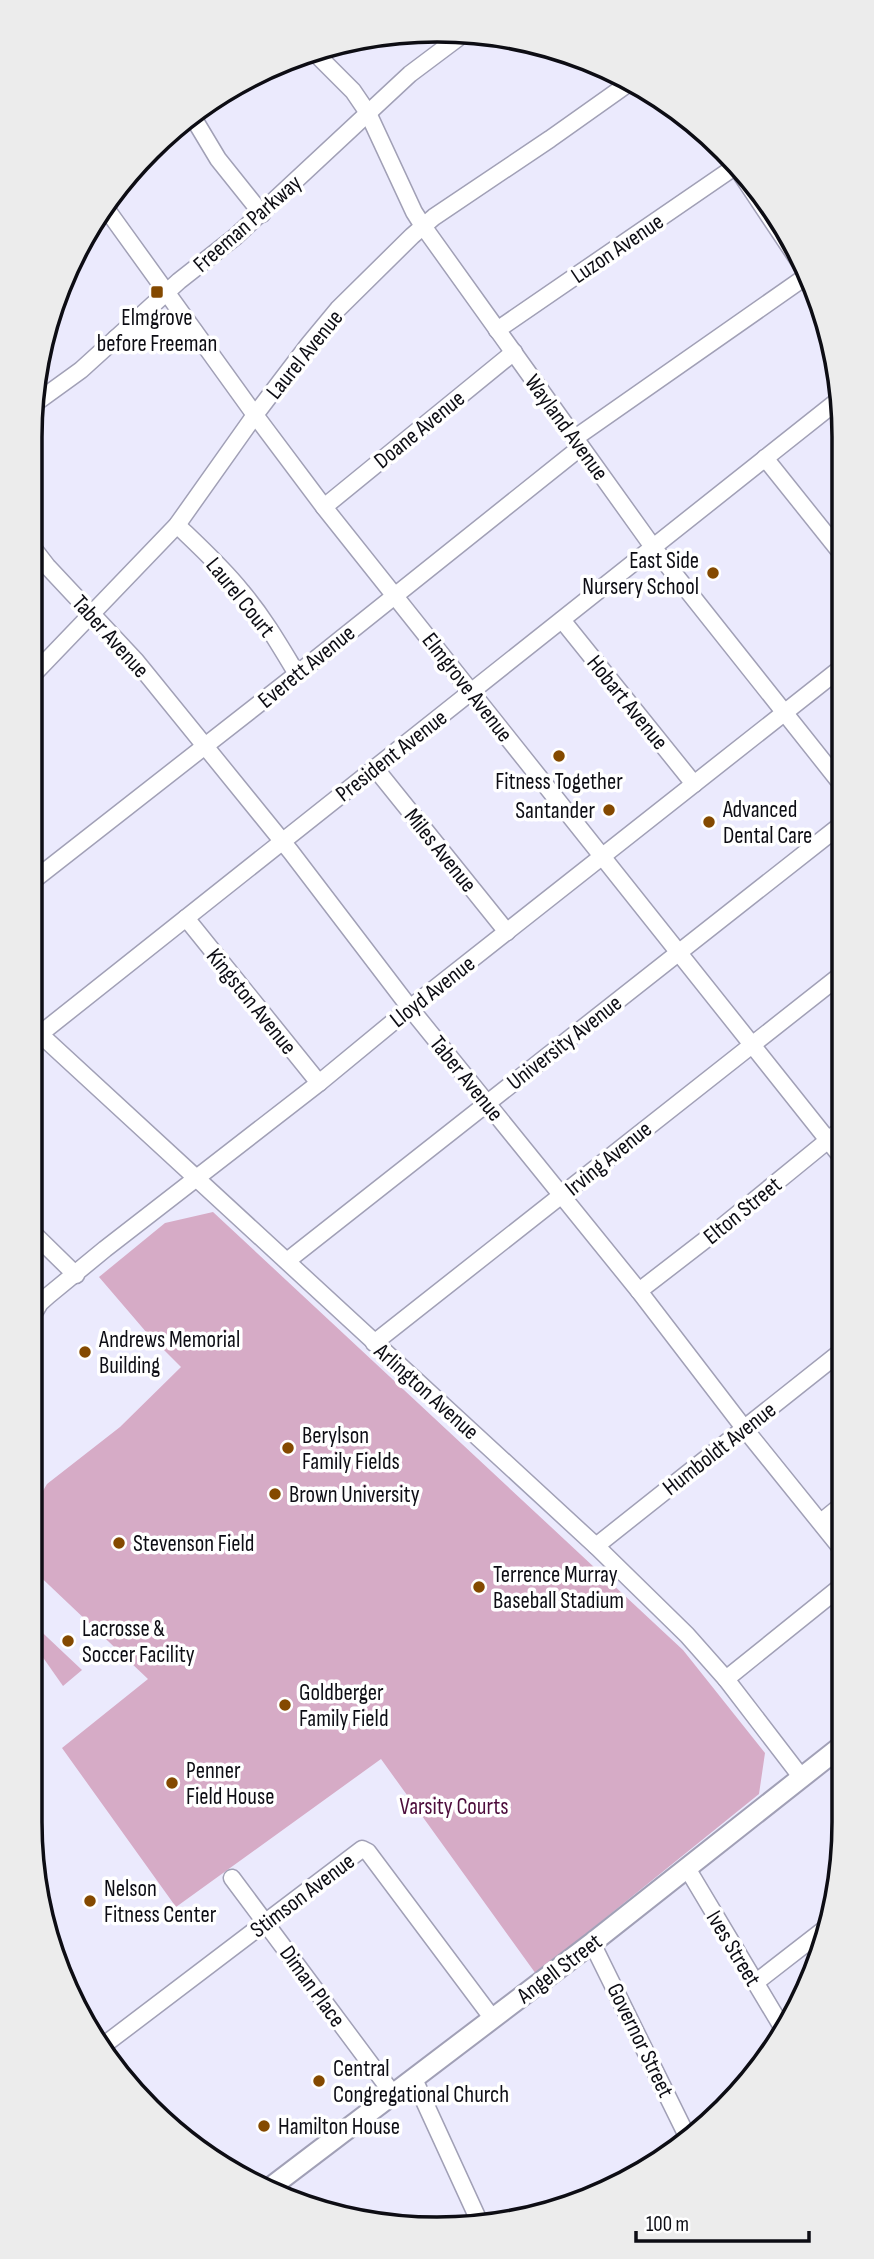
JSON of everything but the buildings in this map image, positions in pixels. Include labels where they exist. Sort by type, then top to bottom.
[{"type":"main road","name":"Angell Street","points":[[277,2183],[593,1943],[832,1754]]},
{"type":"street","name":"Freeman Parkway","points":[[44,397],[81,370],[167,293],[262,214],[410,74],[452,43]]},
{"type":"street","name":"Wayland Avenue","points":[[321,59],[353,90],[368,113],[414,212],[497,330],[653,547],[832,772]]},
{"type":"street","name":"Laurel Avenue","points":[[42,665],[177,525],[255,415],[338,309],[423,226],[622,88]]},
{"type":"street","points":[[196,125],[223,167],[262,214]]},
{"type":"street","name":"Luzon Avenue","points":[[497,330],[725,168]]},
{"type":"street","name":"Elmgrove Avenue","points":[[111,215],[324,507],[832,1145]]},
{"type":"street","name":"Everett Avenue","points":[[42,874],[298,674],[578,443],[799,280]]},
{"type":"street","points":[[116,338],[134,337],[160,330],[194,331]]},
{"type":"street","name":"Doane Avenue","points":[[324,507],[514,352]]},
{"type":"street","name":"President Avenue","points":[[42,1024],[186,918],[831,406]]},
{"type":"street","points":[[765,458],[832,542]]},
{"type":"street","name":"Laurel Court","points":[[177,525],[244,593],[298,674]]},
{"type":"street","name":"Taber Avenue","points":[[42,560],[136,661],[205,746],[410,1008],[639,1291],[744,1428],[832,1536]]},
{"type":"street","name":"Hobart Avenue","points":[[562,620],[694,784]]},
{"type":"street","name":"Lloyd Avenue","points":[[42,1301],[832,675]]},
{"type":"street","name":"Miles Avenue","points":[[375,768],[507,932]]},
{"type":"street","name":"University Avenue","points":[[287,1261],[832,832]]},
{"type":"street","name":"Kingston Avenue","points":[[186,918],[319,1083]]},
{"type":"street","name":"Irving Avenue","points":[[374,1343],[832,982]]},
{"type":"street","name":"Arlington Avenue","points":[[42,1036],[596,1546],[687,1635],[726,1679],[802,1778]]},
{"type":"street","name":"Elton Street","points":[[639,1291],[832,1137]]},
{"type":"street","points":[[42,1242],[76,1275]]},
{"type":"street","name":"Humboldt Avenue","points":[[596,1546],[832,1359]]},
{"type":"street","points":[[821,1522],[832,1513]]},
{"type":"street","points":[[726,1679],[832,1594]]},
{"type":"street","name":"Stimson Avenue","points":[[109,2041],[362,1849],[368,1852],[493,2019]]},
{"type":"street","name":"Ives Street","points":[[687,1868],[778,2021]]},
{"type":"street","name":"Diman Place","points":[[232,1878],[393,2094]]},
{"type":"street","points":[[755,1983],[815,1936]]},
{"type":"street","name":"Governor Street","points":[[593,1943],[684,2130]]},
{"type":"street","points":[[414,2079],[477,2215]]},
{"type":"green space","name":"Brown University","points":[[213,1212],[683,1650],[765,1753],[759,1794],[536,1974],[381,1759],[176,1907],[62,1748],[148,1679],[42,1578],[42,1493],[47,1484],[120,1427],[181,1367],[147,1333],[99,1277],[165,1223]]},
{"type":"green space","points":[[42,1632],[82,1670],[63,1686],[42,1656]]},
{"type":"place","name":"Elmgrove before Freeman","points":[[157,292]]},
{"type":"place","name":"East Side Nursery School","points":[[713,573]]},
{"type":"place","name":"Fitness Together","points":[[559,756]]},
{"type":"place","name":"Santander","points":[[609,810]]},
{"type":"place","name":"Advanced Dental Care","points":[[709,822]]},
{"type":"place","name":"Andrews Memorial Building","points":[[85,1352]]},
{"type":"place","name":"Berylson Family Fields","points":[[288,1448]]},
{"type":"place","name":"Brown University","points":[[275,1494]]},
{"type":"place","name":"Stevenson Field","points":[[119,1543]]},
{"type":"place","name":"Terrence Murray Baseball Stadium","points":[[479,1587]]},
{"type":"place","name":"Lacrosse & Soccer Facility","points":[[68,1641]]},
{"type":"place","name":"Goldberger Family Field","points":[[285,1705]]},
{"type":"place","name":"Penner Field House","points":[[172,1783]]},
{"type":"place","name":"Nelson Fitness Center","points":[[90,1901]]},
{"type":"place","name":"Central Congregational Church","points":[[319,2081]]},
{"type":"place","name":"Hamilton House","points":[[264,2126]]},
{"type":"park label","name":"Varsity Courts","points":[[454,1806]]}]
